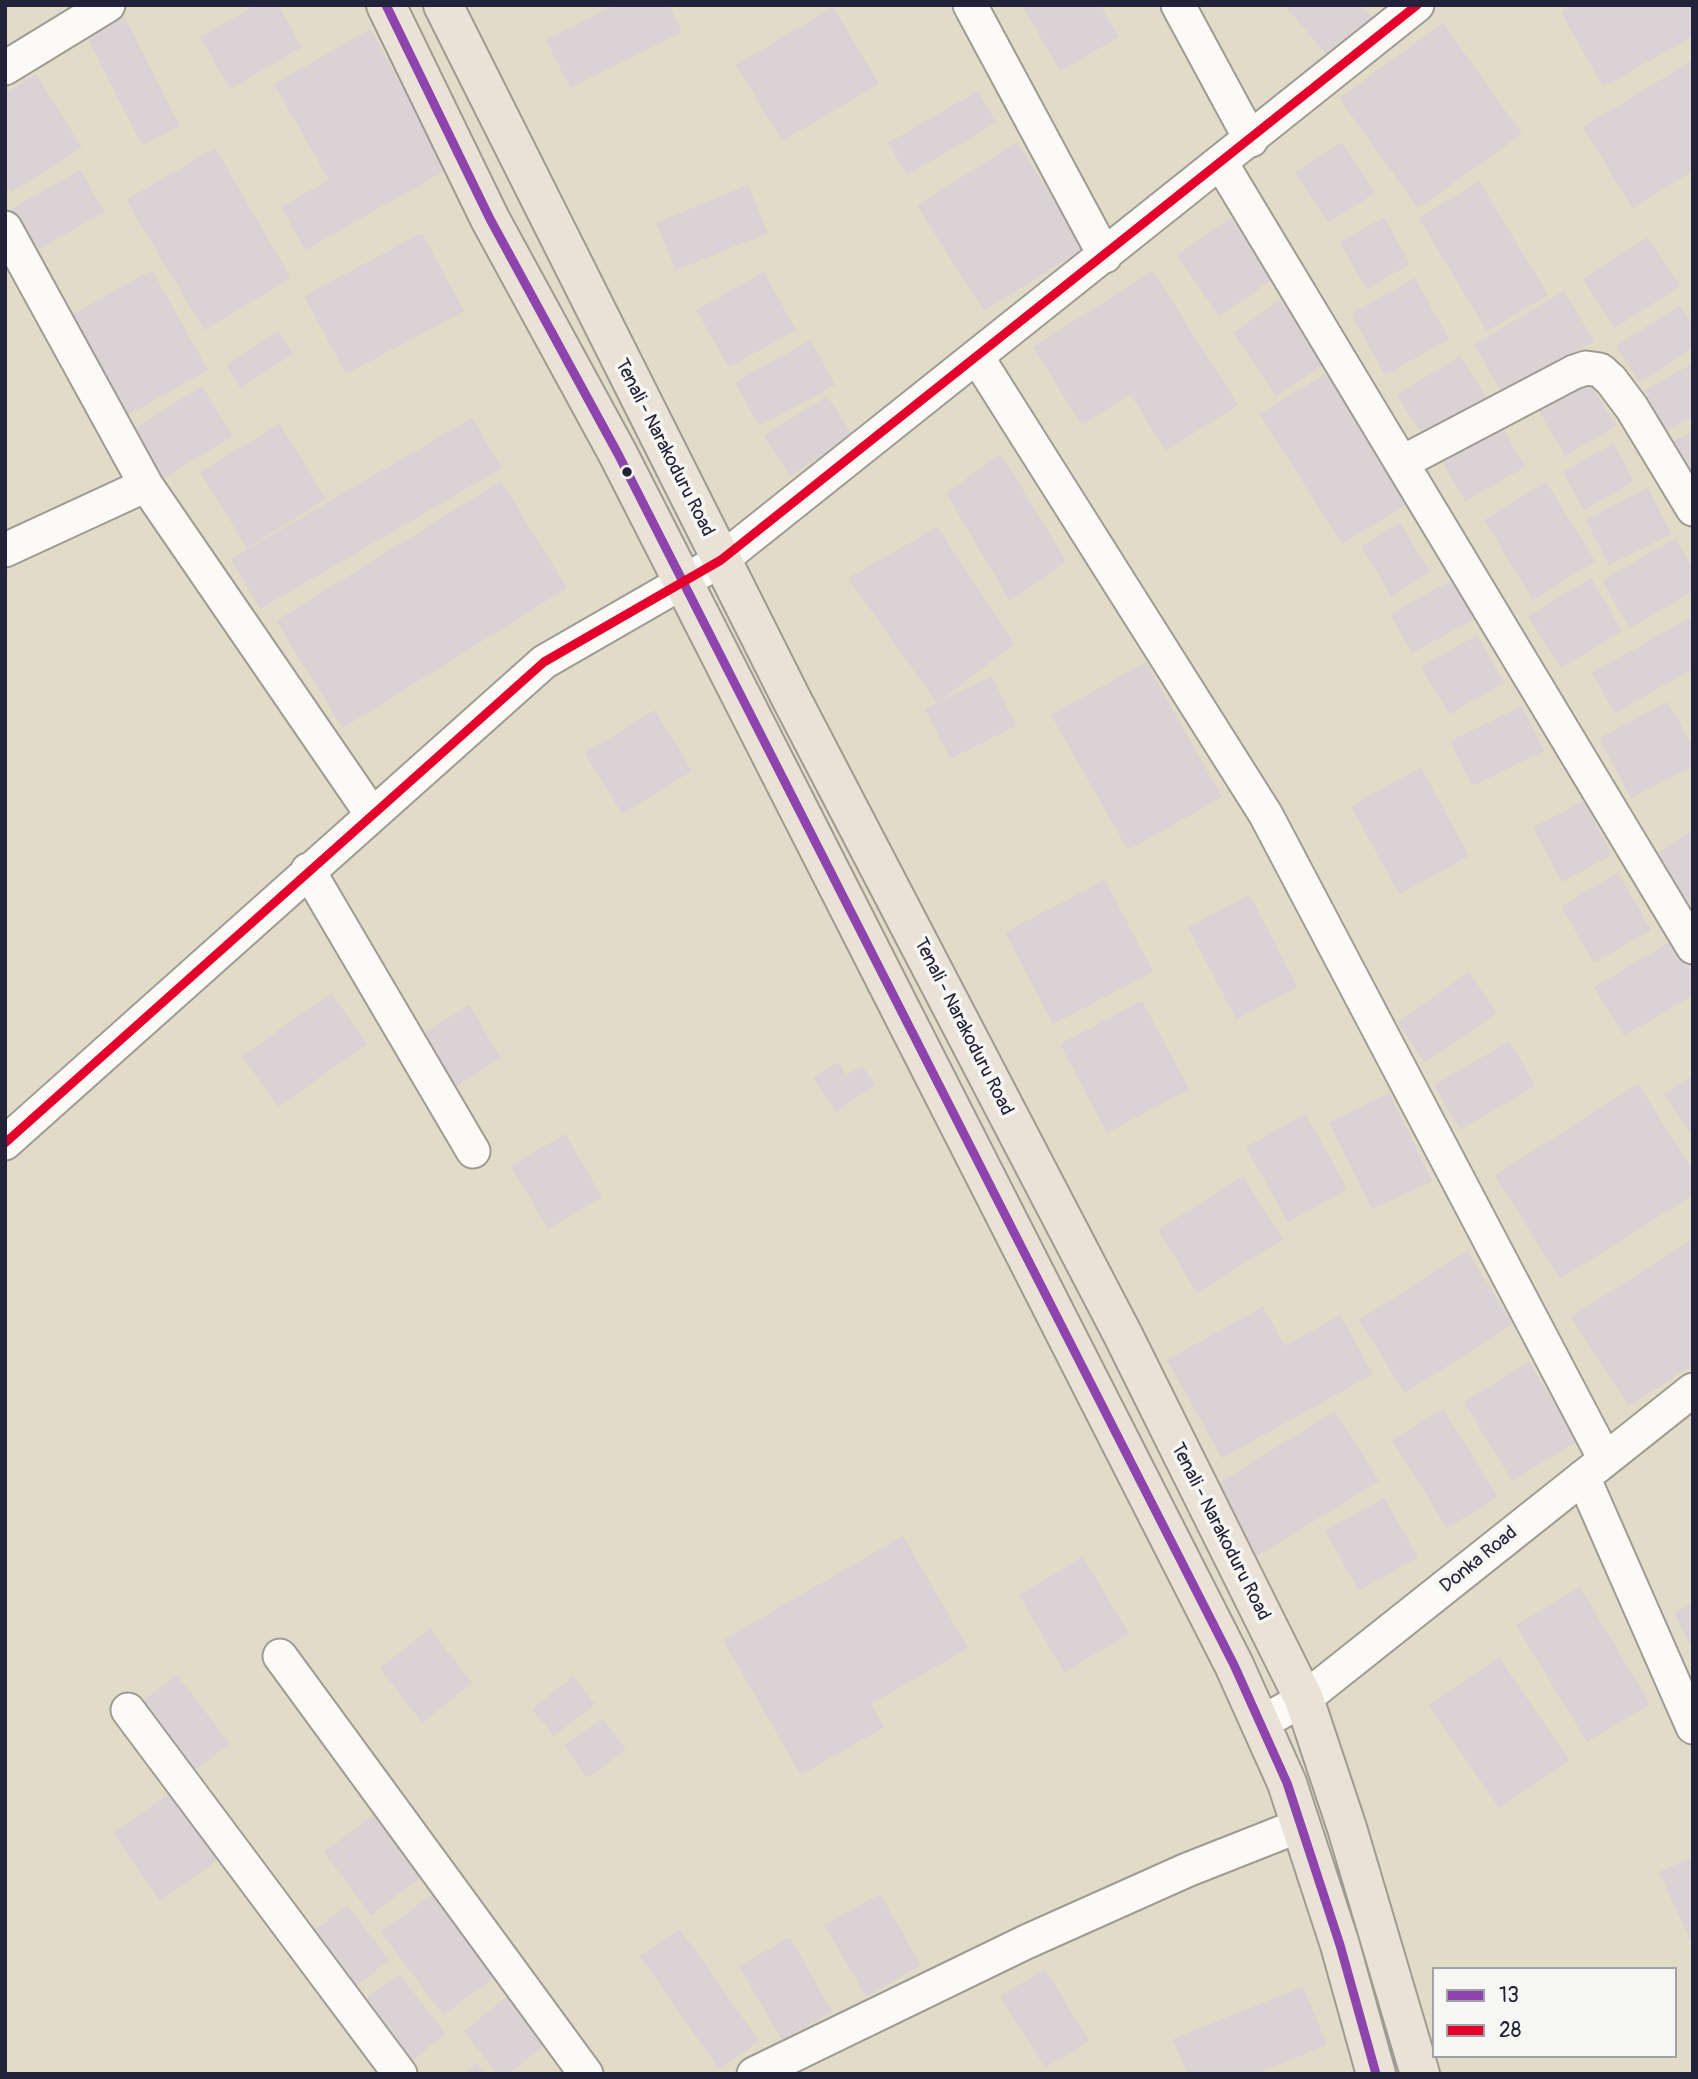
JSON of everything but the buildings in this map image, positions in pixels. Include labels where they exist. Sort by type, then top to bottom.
[{"type":"main road","points":[[386,5],[490,219],[618,454],[1261,1723],[1301,1825],[1340,1945],[1376,2074]]},
{"type":"main road","name":"Tenali - Narakoduru Road","points":[[443,5],[721,560],[1123,1335],[1304,1699],[1347,1828],[1420,2074]]},
{"type":"street","points":[[5,68],[108,5]]},
{"type":"street","points":[[970,5],[1105,256]]},
{"type":"street","points":[[1178,5],[1251,140]]},
{"type":"street","points":[[5,1143],[544,662],[721,560],[1417,5]]},
{"type":"street","points":[[1221,163],[1693,947]]},
{"type":"street","points":[[5,228],[146,485],[372,813]]},
{"type":"street","points":[[977,357],[1266,815],[1594,1468],[1693,1727]]},
{"type":"street","points":[[1403,462],[1574,372],[1586,368],[1600,370],[1632,408],[1693,509]]},
{"type":"street","points":[[5,550],[146,485]]},
{"type":"street","points":[[308,870],[473,1151]]},
{"type":"street","name":"Donka Road","points":[[1261,1723],[1304,1699],[1693,1390]]},
{"type":"street","points":[[280,1656],[586,2074]]},
{"type":"street","points":[[128,1710],[400,2074]]},
{"type":"street","points":[[754,2074],[1026,1942],[1187,1870],[1301,1825]]},
{"type":"transit line","name":"13","points":[[386,5],[490,219],[618,454],[1234,1665],[1287,1783],[1340,1945],[1376,2074]]},
{"type":"transit line","name":"28","points":[[5,1143],[544,662],[721,560],[1417,5]]}]
